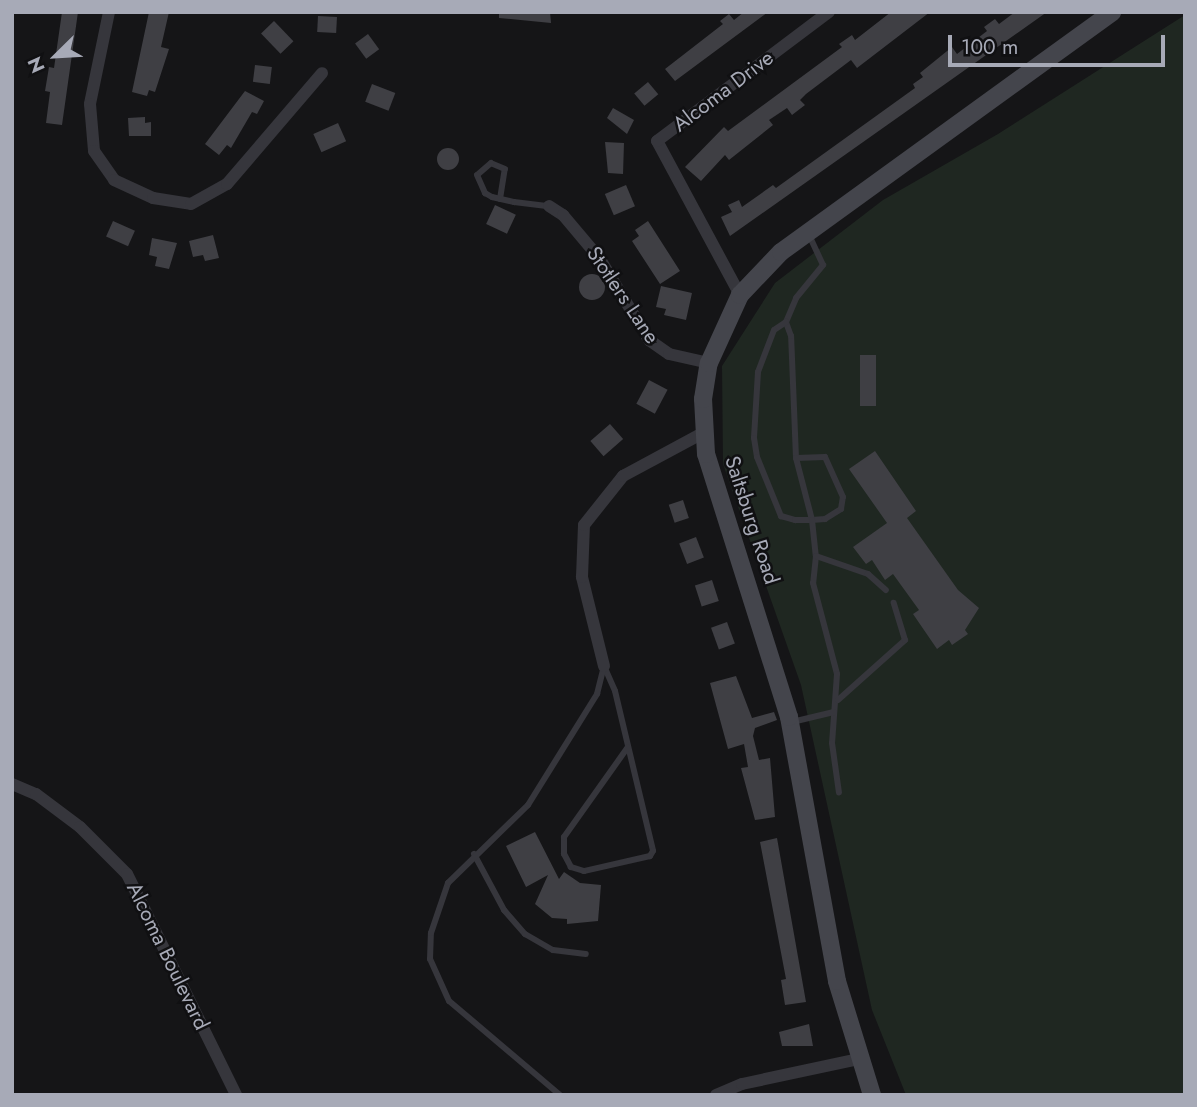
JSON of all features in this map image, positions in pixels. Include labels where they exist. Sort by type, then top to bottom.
[{"type":"main road","name":"Saltsburg Road","points":[[872,1095],[837,981],[790,722],[765,631],[719,503],[704,433],[709,363],[740,295],[807,232],[1112,12]]},
{"type":"street","points":[[109,12],[90,104],[94,151],[114,180],[153,198],[191,204],[228,184],[322,74]]},
{"type":"street","name":"Alcoma Drive","points":[[740,295],[657,141],[828,12]]},
{"type":"street","name":"Stotlers Lane","points":[[549,206],[563,215],[600,259],[649,340],[668,354],[709,363]]},
{"type":"street","points":[[604,666],[582,577],[584,525],[623,476],[704,433]]},
{"type":"street","name":"Alcoma Boulevard","points":[[12,784],[36,794],[80,827],[127,874],[236,1095]]},
{"type":"street","points":[[716,1095],[742,1084],[859,1059]]},
{"type":"lane","points":[[500,198],[505,169],[491,163],[481,169],[477,181],[485,193],[500,198],[549,206]]},
{"type":"lane","points":[[796,458],[825,457],[843,497],[841,509],[832,516],[812,520],[787,519],[776,511],[754,438],[758,372],[774,330],[786,322],[796,298],[823,265],[807,232]]},
{"type":"lane","points":[[786,322],[791,337],[796,458],[812,520],[816,556],[813,583],[836,674],[838,700],[834,712],[832,743],[839,793]]},
{"type":"lane","points":[[816,556],[868,575],[886,590]]},
{"type":"lane","points":[[838,700],[905,640],[894,603]]},
{"type":"lane","points":[[604,666],[615,691],[628,747],[652,854],[584,871],[571,867],[564,854],[564,837],[628,747]]},
{"type":"lane","points":[[561,1095],[468,1020],[437,982],[430,959],[438,906],[448,883],[474,854],[528,805],[597,694],[604,666]]},
{"type":"lane","points":[[790,722],[834,712]]},
{"type":"lane","points":[[474,854],[504,910],[525,934],[553,950],[586,954]]},
{"type":"shaded area","points":[[1185,15],[1185,1095],[906,1095],[872,1010],[801,685],[723,464],[722,366],[775,283],[883,200],[998,134]]},
{"type":"building","points":[[62,12],[78,12],[62,125],[46,123],[50,92],[45,91],[49,67],[54,68]]},
{"type":"building","points":[[149,12],[169,12],[161,47],[169,49],[155,92],[149,90],[147,96],[132,92]]},
{"type":"building","points":[[499,12],[550,12],[551,23],[499,18]]},
{"type":"building","points":[[744,12],[768,12],[675,81],[665,69],[723,24],[720,21],[729,14],[734,20]]},
{"type":"building","points":[[891,12],[930,12],[857,68],[851,60],[806,94],[800,100],[805,105],[792,115],[787,108],[769,120],[773,125],[729,160],[725,155],[701,181],[685,167],[724,127],[728,131],[842,47],[839,44],[852,35],[855,40]]},
{"type":"building","points":[[1015,12],[1047,12],[730,236],[721,217],[732,212],[728,205],[739,200],[742,207],[773,185],[776,188],[915,88],[913,84],[923,77],[920,73],[952,47],[957,54],[987,31],[984,27],[995,19],[999,24]]},
{"type":"building","points":[[318,16],[337,17],[336,33],[317,32]]},
{"type":"building","points":[[274,21],[293,41],[281,54],[261,34]]},
{"type":"building","points":[[368,34],[379,49],[366,59],[355,43]]},
{"type":"building","points":[[255,65],[272,67],[270,84],[253,82]]},
{"type":"building","points":[[648,82],[658,94],[644,106],[634,94]]},
{"type":"building","points":[[372,84],[395,93],[389,111],[365,102]]},
{"type":"building","points":[[245,91],[264,101],[257,114],[252,112],[231,148],[227,145],[219,155],[205,144]]},
{"type":"building","points":[[613,108],[634,120],[627,134],[607,118]]},
{"type":"building","points":[[145,117],[145,123],[151,122],[151,136],[129,136],[128,118]]},
{"type":"building","points":[[338,123],[346,141],[321,152],[313,134]]},
{"type":"building","points":[[605,142],[624,143],[623,174],[608,173]]},
{"type":"building","points":[[448,148],[456,151],[459,159],[456,167],[448,170],[440,167],[437,159],[440,151]]},
{"type":"building","points":[[626,185],[635,206],[614,215],[605,194]]},
{"type":"building","points":[[495,205],[516,215],[507,234],[486,224]]},
{"type":"building","points":[[113,221],[135,231],[128,246],[106,237]]},
{"type":"building","points":[[648,221],[680,271],[660,284],[632,241],[639,236],[635,230]]},
{"type":"building","points":[[213,235],[219,258],[205,261],[203,255],[193,257],[189,241]]},
{"type":"building","points":[[152,238],[177,243],[169,269],[155,266],[157,257],[149,255]]},
{"type":"building","points":[[592,274],[601,278],[605,287],[601,296],[592,300],[583,296],[579,287],[583,278]]},
{"type":"building","points":[[661,286],[692,293],[686,320],[664,315],[666,309],[656,307]]},
{"type":"building","points":[[860,355],[876,355],[876,406],[860,406]]},
{"type":"building","points":[[649,380],[668,390],[655,414],[636,404]]},
{"type":"building","points":[[610,424],[623,439],[603,456],[590,441]]},
{"type":"building","points":[[875,451],[916,511],[907,518],[958,590],[979,608],[965,630],[968,634],[952,645],[949,640],[937,649],[913,614],[919,610],[893,574],[885,580],[872,560],[866,564],[853,547],[887,523],[849,469]]},
{"type":"building","points":[[683,500],[689,518],[675,523],[669,505]]},
{"type":"building","points":[[696,537],[704,558],[687,564],[679,543]]},
{"type":"building","points":[[712,580],[719,601],[702,606],[695,586]]},
{"type":"building","points":[[727,622],[735,644],[719,649],[711,628]]},
{"type":"building","points":[[736,676],[752,718],[774,712],[777,720],[755,728],[753,736],[759,760],[770,758],[775,817],[755,820],[741,768],[748,767],[744,744],[728,749],[710,683]]},
{"type":"building","points":[[535,832],[559,879],[564,872],[580,883],[601,885],[598,921],[567,924],[567,919],[552,918],[535,904],[548,875],[526,887],[506,846]]},
{"type":"building","points":[[777,838],[806,1002],[785,1005],[781,980],[786,979],[760,842]]},
{"type":"building","points":[[809,1024],[813,1046],[782,1046],[779,1032]]}]
